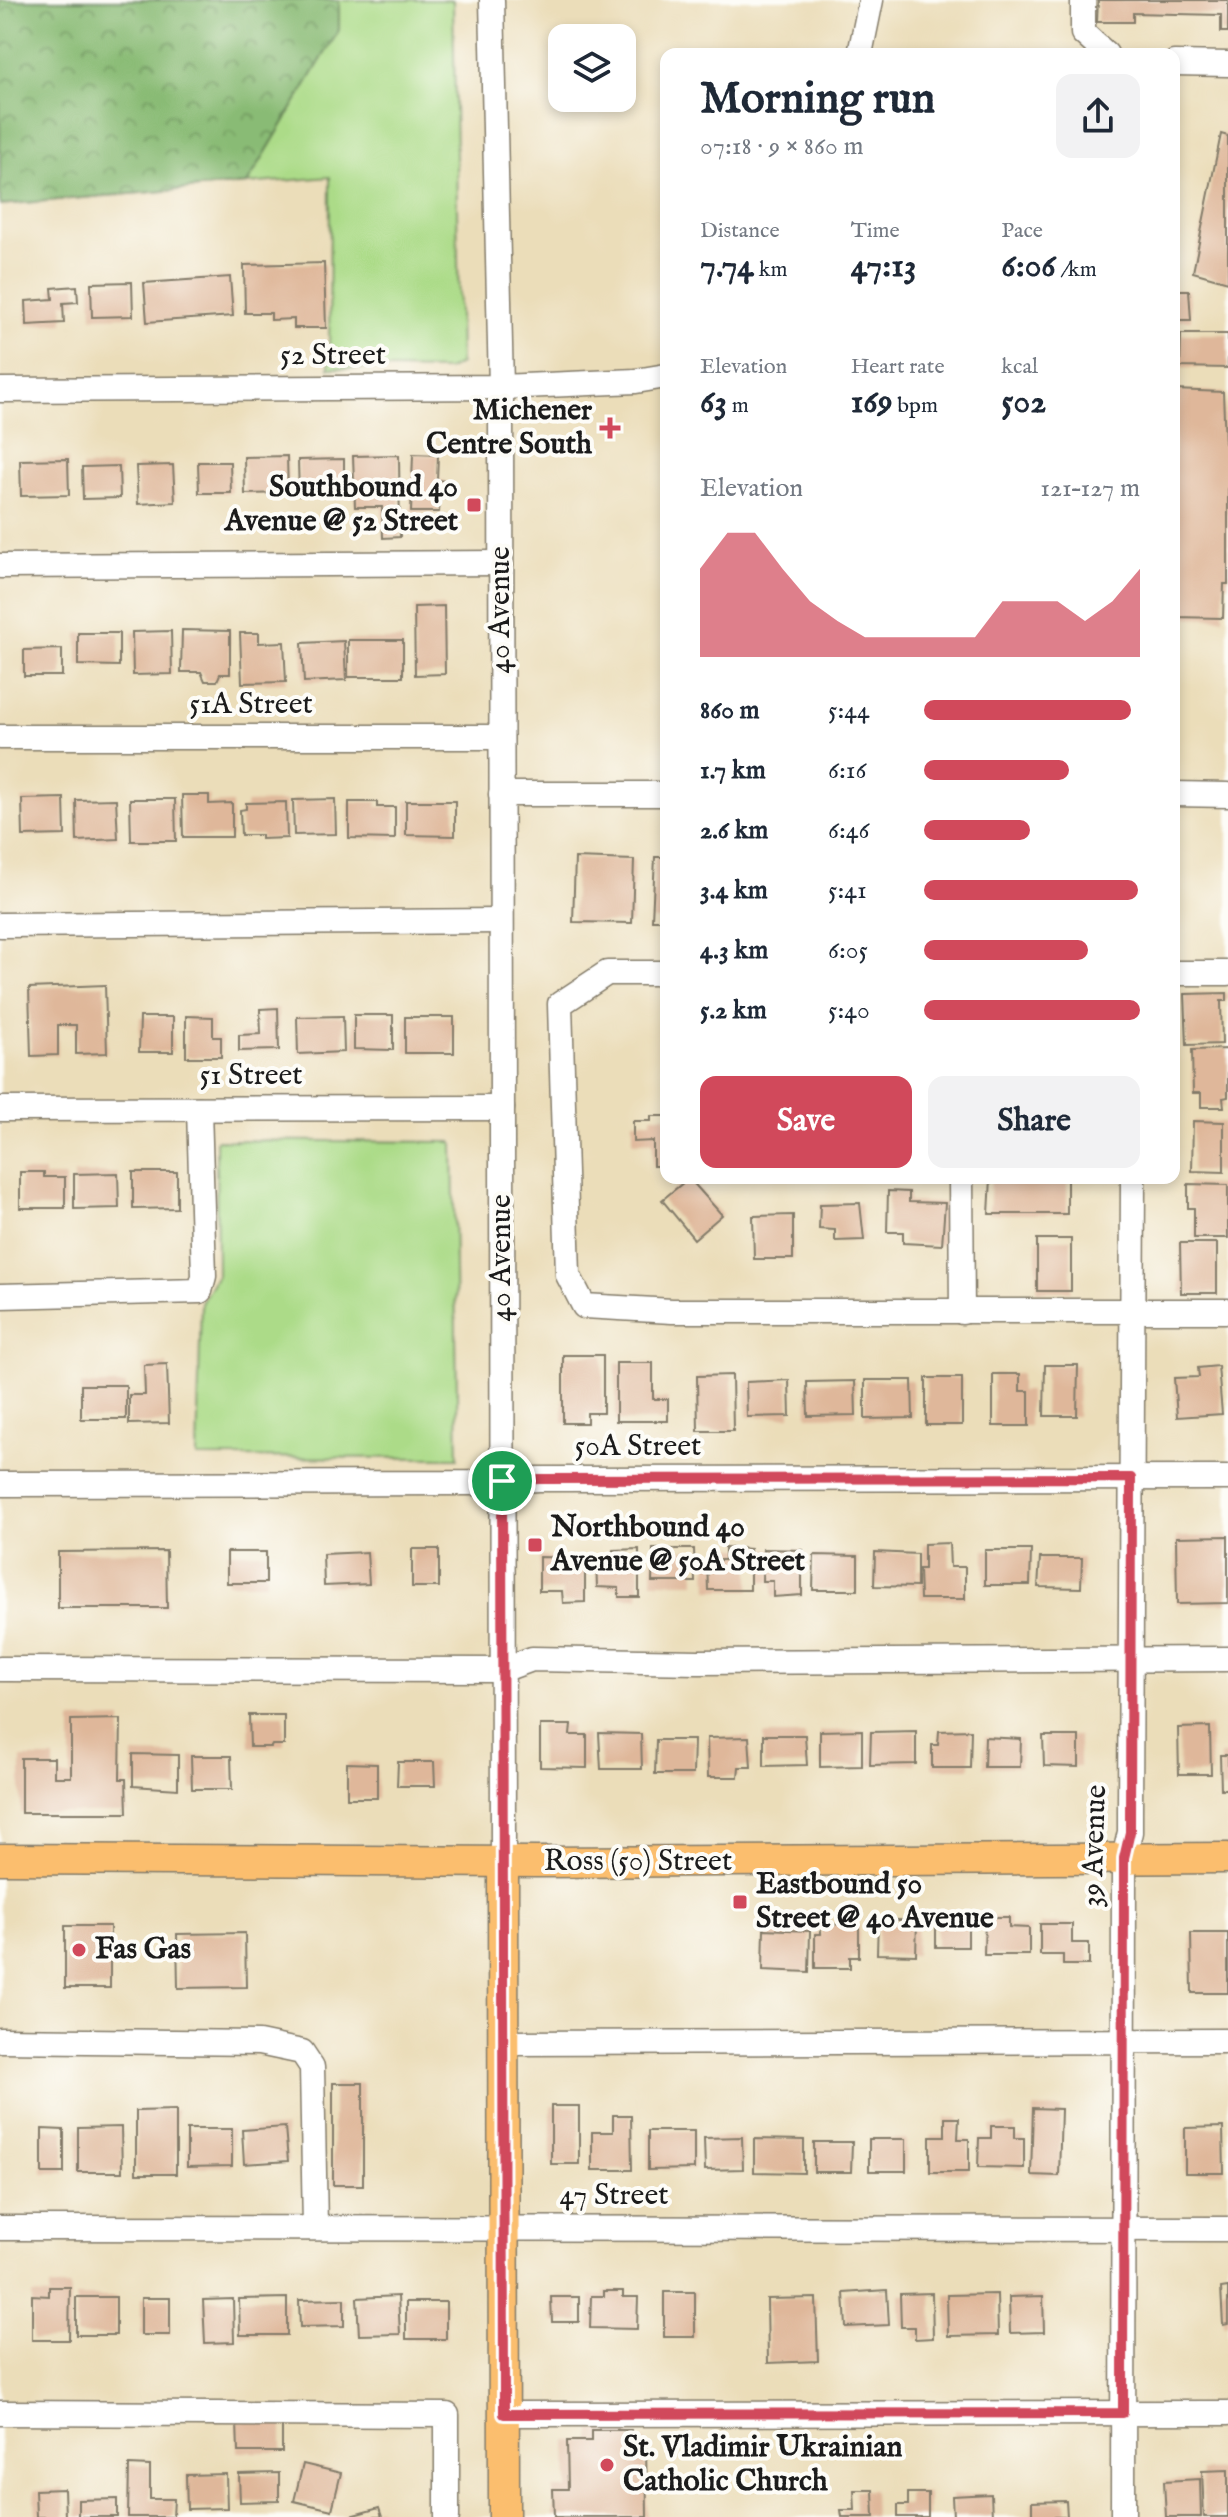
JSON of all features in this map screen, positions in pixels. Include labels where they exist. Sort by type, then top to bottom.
[{"type":"main road","name":"Ross (50) Street","points":[[0,1859],[503,1862],[1228,1858]]},
{"type":"main road","name":"40 Avenue","points":[[503,1862],[504,2517]]},
{"type":"street","name":"40 Avenue","points":[[492,0],[501,387],[503,1862]]},
{"type":"street","points":[[861,48],[871,0]]},
{"type":"street","points":[[1083,0],[1083,33],[1099,48]]},
{"type":"street","points":[[1180,63],[1228,64]]},
{"type":"street","name":"52 Street","points":[[0,390],[501,387],[636,381],[660,377]]},
{"type":"street","points":[[0,566],[500,563]]},
{"type":"street","name":"51A Street","points":[[0,737],[501,737]]},
{"type":"street","points":[[501,794],[660,794]]},
{"type":"street","points":[[1180,794],[1228,795]]},
{"type":"street","points":[[0,925],[501,921]]},
{"type":"street","points":[[660,973],[607,973],[560,1004],[568,1275],[584,1306],[672,1311],[1228,1311]]},
{"type":"street","points":[[1180,973],[1228,973]]},
{"type":"street","name":"51 Street","points":[[0,1109],[502,1108]]},
{"type":"street","points":[[0,1296],[200,1291],[204,1276],[199,1109]]},
{"type":"street","points":[[961,1184],[962,1312]]},
{"type":"street","name":"39 Avenue","points":[[1123,2517],[1124,1858],[1130,1832],[1133,1184]]},
{"type":"street","name":"50A Street","points":[[0,1484],[1228,1478]]},
{"type":"street","points":[[0,1669],[502,1670],[532,1659],[730,1662],[1228,1659]]},
{"type":"street","points":[[0,2040],[259,2043],[302,2052],[312,2067],[315,2227]]},
{"type":"street","points":[[503,2043],[1228,2041]]},
{"type":"street","name":"47 Street","points":[[0,2228],[1228,2229]]},
{"type":"street","points":[[0,2413],[447,2415],[447,2517]]},
{"type":"street","points":[[504,2414],[1228,2413]]},
{"type":"green space","points":[[0,0],[453,0],[460,364],[447,370],[329,368],[330,177],[0,205]]},
{"type":"green space","points":[[0,0],[339,0],[339,30],[247,184],[0,205]]},
{"type":"green space","points":[[216,1140],[453,1142],[458,1458],[197,1457],[201,1303],[217,1275]]},
{"type":"building","points":[[1098,0],[1228,0],[1228,32],[1221,32],[1221,15],[1133,13],[1133,22],[1097,22]]},
{"type":"building","points":[[1221,134],[1228,136],[1228,282],[1193,272]]},
{"type":"building","points":[[324,263],[326,328],[294,328],[294,319],[271,320],[271,313],[245,313],[244,265]]},
{"type":"building","points":[[230,277],[233,316],[147,322],[144,283]]},
{"type":"building","points":[[132,282],[133,316],[92,317],[91,283]]},
{"type":"building","points":[[77,286],[78,302],[63,303],[64,323],[27,325],[26,301],[53,299],[52,288]]},
{"type":"building","points":[[1180,290],[1189,290],[1191,320],[1180,320]]},
{"type":"building","points":[[1181,334],[1228,334],[1228,368],[1180,367]]},
{"type":"building","points":[[1180,390],[1223,392],[1225,444],[1228,444],[1228,584],[1224,584],[1223,618],[1180,617]]},
{"type":"building","points":[[413,454],[438,455],[437,480],[445,481],[445,498],[440,498],[439,512],[411,512]]},
{"type":"building","points":[[399,455],[400,537],[383,538],[382,507],[355,507],[353,456]]},
{"type":"building","points":[[287,456],[288,493],[245,494],[244,457]]},
{"type":"building","points":[[68,459],[69,495],[21,496],[20,460]]},
{"type":"building","points":[[344,459],[344,495],[299,496],[298,460]]},
{"type":"building","points":[[198,462],[230,462],[231,493],[199,493]]},
{"type":"building","points":[[173,465],[175,502],[138,504],[136,466]]},
{"type":"building","points":[[119,466],[120,498],[83,499],[82,467]]},
{"type":"building","points":[[444,606],[445,674],[415,675],[414,607]]},
{"type":"building","points":[[182,630],[230,631],[230,674],[220,674],[217,681],[205,681],[201,672],[181,672]]},
{"type":"building","points":[[171,631],[172,674],[133,675],[132,632]]},
{"type":"building","points":[[78,633],[119,633],[119,666],[78,665]]},
{"type":"building","points":[[240,633],[259,633],[259,643],[284,642],[286,682],[242,683]]},
{"type":"building","points":[[348,640],[403,640],[403,677],[348,677]]},
{"type":"building","points":[[344,641],[346,680],[304,682],[302,643]]},
{"type":"building","points":[[62,649],[62,676],[24,676],[24,650]]},
{"type":"building","points":[[182,795],[209,795],[209,804],[232,803],[232,837],[183,837]]},
{"type":"building","points":[[64,798],[65,835],[23,836],[22,799]]},
{"type":"building","points":[[116,799],[118,839],[77,841],[76,800]]},
{"type":"building","points":[[130,799],[175,799],[176,841],[131,841]]},
{"type":"building","points":[[335,799],[336,834],[294,835],[293,800]]},
{"type":"building","points":[[406,801],[455,801],[455,836],[406,835]]},
{"type":"building","points":[[286,802],[287,838],[261,839],[261,835],[241,835],[240,810],[246,809],[246,803]]},
{"type":"building","points":[[349,802],[377,802],[377,807],[395,807],[395,839],[349,838]]},
{"type":"building","points":[[655,857],[660,857],[660,920],[652,920]]},
{"type":"building","points":[[575,858],[634,860],[632,923],[573,922]]},
{"type":"building","points":[[105,985],[107,1053],[76,1054],[76,1025],[58,1025],[58,1055],[31,1056],[29,988]]},
{"type":"building","points":[[1227,993],[1227,1001],[1221,1001],[1222,1044],[1187,1045],[1185,994]]},
{"type":"building","points":[[278,1008],[279,1050],[239,1051],[239,1035],[261,1034],[260,1009]]},
{"type":"building","points":[[354,1015],[393,1015],[393,1050],[354,1049]]},
{"type":"building","points":[[186,1016],[213,1017],[213,1037],[221,1037],[221,1057],[186,1057]]},
{"type":"building","points":[[343,1016],[344,1052],[298,1054],[297,1017]]},
{"type":"building","points":[[140,1017],[173,1017],[173,1052],[139,1052]]},
{"type":"building","points":[[405,1017],[454,1017],[454,1053],[405,1053]]},
{"type":"building","points":[[1228,1049],[1228,1097],[1223,1098],[1224,1107],[1201,1107],[1201,1093],[1193,1093],[1192,1050]]},
{"type":"building","points":[[651,1116],[660,1116],[660,1166],[653,1166],[653,1141],[633,1142],[633,1121],[651,1121]]},
{"type":"building","points":[[1193,1121],[1224,1122],[1224,1172],[1192,1171]]},
{"type":"building","points":[[20,1172],[44,1172],[44,1177],[65,1177],[65,1208],[20,1208]]},
{"type":"building","points":[[133,1172],[177,1172],[177,1208],[133,1209]]},
{"type":"building","points":[[118,1173],[119,1208],[74,1209],[74,1174]]},
{"type":"building","points":[[682,1184],[694,1184],[722,1215],[694,1239],[662,1200]]},
{"type":"building","points":[[991,1184],[1067,1184],[1067,1214],[989,1214]]},
{"type":"building","points":[[1188,1184],[1228,1185],[1228,1238],[1194,1238],[1194,1208],[1188,1208]]},
{"type":"building","points":[[888,1191],[909,1192],[909,1202],[945,1203],[942,1245],[903,1243],[903,1232],[887,1232]]},
{"type":"building","points":[[860,1203],[864,1240],[835,1241],[835,1230],[819,1229],[820,1204]]},
{"type":"building","points":[[793,1215],[793,1259],[754,1259],[753,1216]]},
{"type":"building","points":[[1037,1239],[1071,1239],[1071,1291],[1037,1291]]},
{"type":"building","points":[[1180,1243],[1217,1243],[1217,1293],[1181,1293]]},
{"type":"building","points":[[563,1355],[603,1355],[603,1413],[587,1413],[587,1423],[563,1423]]},
{"type":"building","points":[[616,1363],[653,1363],[653,1399],[668,1399],[668,1421],[616,1421]]},
{"type":"building","points":[[167,1364],[169,1423],[129,1424],[129,1395],[145,1395],[144,1365]]},
{"type":"building","points":[[1045,1365],[1078,1365],[1077,1416],[1044,1416]]},
{"type":"building","points":[[1218,1366],[1222,1414],[1177,1417],[1174,1378],[1199,1377],[1198,1368]]},
{"type":"building","points":[[993,1374],[1020,1374],[1020,1391],[1029,1391],[1029,1426],[993,1426]]},
{"type":"building","points":[[732,1375],[733,1431],[698,1431],[697,1376]]},
{"type":"building","points":[[926,1378],[962,1378],[962,1425],[926,1425]]},
{"type":"building","points":[[789,1380],[790,1416],[747,1417],[746,1382]]},
{"type":"building","points":[[865,1380],[912,1380],[913,1418],[865,1419]]},
{"type":"building","points":[[855,1381],[856,1415],[808,1416],[807,1382]]},
{"type":"building","points":[[81,1385],[126,1385],[126,1419],[81,1419]]},
{"type":"building","points":[[1228,1536],[1228,1603],[1177,1604],[1176,1537]]},
{"type":"building","points":[[949,1543],[950,1567],[965,1567],[965,1599],[920,1599],[919,1569],[924,1569],[924,1544]]},
{"type":"building","points":[[725,1547],[750,1549],[750,1590],[708,1590],[707,1560],[725,1560]]},
{"type":"building","points":[[412,1549],[439,1549],[439,1587],[412,1587]]},
{"type":"building","points":[[639,1549],[639,1597],[619,1597],[619,1588],[597,1587],[596,1558],[612,1558],[613,1550]]},
{"type":"building","points":[[653,1549],[694,1549],[695,1582],[652,1582]]},
{"type":"building","points":[[763,1549],[802,1550],[802,1595],[773,1597],[773,1581],[762,1581]]},
{"type":"building","points":[[985,1550],[1031,1550],[1030,1585],[985,1585]]},
{"type":"building","points":[[166,1551],[167,1608],[58,1608],[58,1552]]},
{"type":"building","points":[[227,1552],[266,1552],[266,1583],[227,1583]]},
{"type":"building","points":[[367,1552],[369,1584],[324,1586],[323,1554]]},
{"type":"building","points":[[875,1552],[917,1554],[917,1587],[874,1586]]},
{"type":"building","points":[[814,1555],[858,1556],[858,1590],[813,1590]]},
{"type":"building","points":[[539,1557],[585,1558],[585,1602],[563,1603],[562,1591],[539,1591]]},
{"type":"building","points":[[1040,1558],[1082,1558],[1081,1588],[1038,1587]]},
{"type":"building","points":[[249,1715],[284,1715],[284,1745],[250,1747]]},
{"type":"building","points":[[121,1719],[120,1779],[126,1779],[127,1813],[21,1813],[21,1758],[54,1758],[54,1777],[71,1777],[71,1720]]},
{"type":"building","points":[[540,1725],[571,1725],[570,1735],[587,1735],[587,1768],[540,1767]]},
{"type":"building","points":[[1210,1727],[1211,1774],[1179,1774],[1178,1728]]},
{"type":"building","points":[[862,1730],[862,1766],[820,1767],[820,1731]]},
{"type":"building","points":[[971,1730],[970,1768],[932,1768],[932,1745],[938,1745],[939,1731]]},
{"type":"building","points":[[916,1731],[916,1764],[870,1765],[871,1732]]},
{"type":"building","points":[[599,1733],[641,1734],[642,1769],[601,1769]]},
{"type":"building","points":[[764,1735],[805,1735],[807,1765],[764,1766]]},
{"type":"building","points":[[1043,1736],[1079,1736],[1079,1767],[1044,1766]]},
{"type":"building","points":[[749,1737],[751,1767],[739,1767],[738,1777],[708,1777],[707,1738]]},
{"type":"building","points":[[985,1737],[1021,1739],[1020,1767],[984,1767]]},
{"type":"building","points":[[656,1740],[694,1740],[693,1774],[655,1774]]},
{"type":"building","points":[[133,1754],[178,1755],[178,1789],[133,1786]]},
{"type":"building","points":[[1220,1755],[1228,1755],[1228,1789],[1221,1789]]},
{"type":"building","points":[[191,1756],[231,1756],[232,1789],[192,1789]]},
{"type":"building","points":[[398,1762],[434,1762],[435,1786],[397,1786]]},
{"type":"building","points":[[347,1763],[377,1764],[377,1798],[347,1798]]},
{"type":"building","points":[[985,1917],[1009,1917],[1009,1927],[1029,1928],[1029,1955],[984,1955]]},
{"type":"building","points":[[878,1919],[917,1921],[916,1955],[877,1954]]},
{"type":"building","points":[[936,1920],[968,1920],[968,1947],[936,1947]]},
{"type":"building","points":[[821,1924],[859,1925],[859,1957],[850,1957],[850,1968],[815,1968],[815,1934],[821,1934]]},
{"type":"building","points":[[1040,1924],[1072,1924],[1072,1943],[1089,1943],[1089,1965],[1063,1965],[1063,1955],[1040,1955]]},
{"type":"building","points":[[65,1926],[110,1926],[110,1988],[65,1988]]},
{"type":"building","points":[[764,1929],[810,1931],[809,1972],[763,1970]]},
{"type":"building","points":[[245,1933],[246,1987],[178,1988],[177,1934]]},
{"type":"building","points":[[1191,1933],[1228,1933],[1228,1993],[1192,1993]]},
{"type":"building","points":[[333,2083],[363,2083],[363,2185],[333,2185]]},
{"type":"building","points":[[551,2106],[579,2106],[579,2164],[551,2164]]},
{"type":"building","points":[[1033,2108],[1061,2109],[1059,2176],[1031,2175]]},
{"type":"building","points":[[176,2110],[176,2174],[136,2174],[136,2111]]},
{"type":"building","points":[[613,2115],[631,2115],[632,2170],[592,2170],[592,2132],[613,2132]]},
{"type":"building","points":[[945,2118],[959,2118],[958,2139],[969,2139],[969,2172],[930,2172],[930,2136],[945,2136]]},
{"type":"building","points":[[991,2126],[1015,2126],[1015,2138],[1024,2138],[1024,2168],[978,2167],[979,2138],[991,2138]]},
{"type":"building","points":[[121,2127],[122,2172],[78,2172],[78,2128]]},
{"type":"building","points":[[285,2127],[288,2161],[244,2164],[242,2130]]},
{"type":"building","points":[[1223,2127],[1224,2173],[1185,2173],[1185,2128]]},
{"type":"building","points":[[42,2129],[64,2130],[64,2173],[42,2173]]},
{"type":"building","points":[[187,2129],[232,2129],[232,2166],[187,2167]]},
{"type":"building","points":[[648,2131],[694,2131],[694,2169],[648,2170]]},
{"type":"building","points":[[742,2137],[743,2169],[705,2170],[704,2138]]},
{"type":"building","points":[[754,2139],[804,2140],[804,2173],[754,2172]]},
{"type":"building","points":[[869,2139],[906,2139],[906,2171],[869,2171]]},
{"type":"building","points":[[814,2142],[852,2142],[851,2172],[814,2172]]},
{"type":"building","points":[[49,2287],[70,2287],[69,2340],[32,2340],[32,2295],[49,2296]]},
{"type":"building","points":[[1228,2287],[1228,2324],[1223,2325],[1221,2288]]},
{"type":"building","points":[[887,2290],[889,2325],[846,2327],[844,2293]]},
{"type":"building","points":[[604,2291],[623,2291],[623,2297],[638,2297],[637,2329],[590,2328],[591,2296],[604,2296]]},
{"type":"building","points":[[664,2292],[695,2292],[695,2337],[664,2337]]},
{"type":"building","points":[[932,2293],[933,2338],[915,2339],[915,2327],[901,2327],[900,2294]]},
{"type":"building","points":[[997,2294],[998,2335],[948,2336],[947,2295]]},
{"type":"building","points":[[398,2296],[400,2334],[359,2335],[357,2298]]},
{"type":"building","points":[[1043,2296],[1044,2332],[1010,2333],[1009,2297]]},
{"type":"building","points":[[76,2297],[116,2297],[116,2335],[76,2335]]},
{"type":"building","points":[[551,2297],[579,2297],[579,2322],[552,2322]]},
{"type":"building","points":[[141,2298],[170,2298],[170,2335],[141,2335]]},
{"type":"building","points":[[287,2298],[287,2335],[240,2335],[239,2299]]},
{"type":"building","points":[[816,2298],[818,2361],[768,2363],[767,2299]]},
{"type":"building","points":[[233,2299],[234,2342],[205,2343],[203,2300]]},
{"type":"building","points":[[344,2299],[344,2326],[300,2327],[299,2300]]},
{"type":"building","points":[[406,2302],[446,2302],[446,2339],[406,2339]]},
{"type":"building","points":[[282,2420],[282,2452],[238,2452],[237,2421]]},
{"type":"building","name":"St. Vladimir Ukrainian Catholic Church","points":[[591,2430],[631,2430],[631,2441],[646,2441],[647,2517],[554,2517],[553,2489],[568,2489],[567,2441],[591,2441]]},
{"type":"building","points":[[303,2464],[341,2473],[332,2510],[294,2501]]},
{"type":"building","points":[[129,2465],[150,2466],[150,2499],[174,2499],[173,2517],[128,2517]]},
{"type":"building","points":[[1228,2470],[1228,2517],[1204,2517],[1202,2471]]},
{"type":"building","points":[[279,2473],[279,2501],[240,2502],[239,2474]]},
{"type":"building","points":[[226,2474],[227,2508],[187,2509],[186,2475]]},
{"type":"building","points":[[1200,2479],[1201,2517],[1166,2517],[1164,2481]]},
{"type":"building","points":[[64,2489],[65,2517],[36,2517],[35,2490]]},
{"type":"building","points":[[854,2490],[873,2490],[874,2517],[842,2517],[841,2510],[855,2510]]},
{"type":"building","points":[[908,2493],[928,2493],[928,2517],[898,2517],[898,2505],[908,2505]]},
{"type":"building","points":[[991,2494],[992,2517],[953,2517],[952,2496]]},
{"type":"building","points":[[117,2499],[117,2517],[78,2517],[78,2500]]},
{"type":"building","points":[[1066,2501],[1067,2517],[1032,2517],[1032,2502]]},
{"type":"building","points":[[379,2508],[382,2517],[350,2517],[350,2516]]},
{"type":"place","name":"Michener Centre South","points":[[610,428]]},
{"type":"place","name":"Southbound 40 Avenue @ 52 Street","points":[[474,505]]},
{"type":"place","name":"Northbound 40 Avenue @ 50A Street","points":[[535,1545]]},
{"type":"place","name":"Eastbound 50 Street @ 40 Avenue","points":[[740,1902]]},
{"type":"place","name":"Fas Gas","points":[[79,1950]]},
{"type":"place","name":"St. Vladimir Ukrainian Catholic Church","points":[[607,2465]]},
{"type":"route","points":[[1131,1478],[1130,1832],[1124,1858],[1123,2413],[504,2414],[502,1481],[1131,1478]]}]
